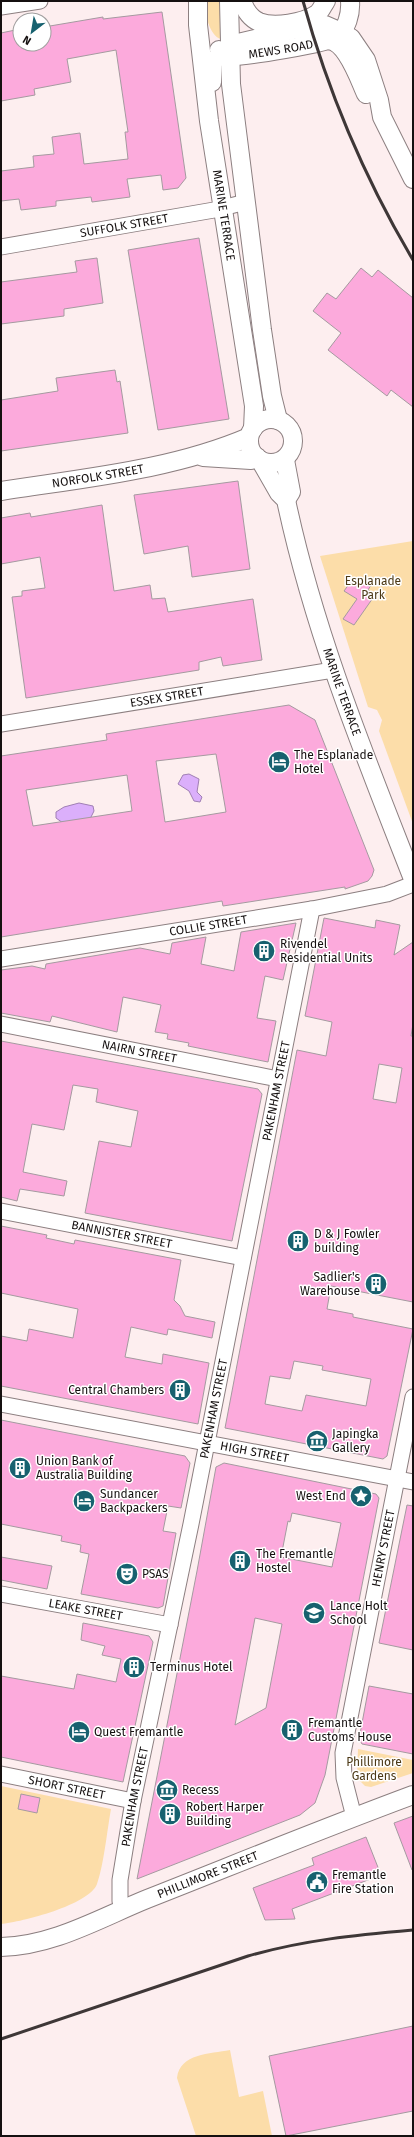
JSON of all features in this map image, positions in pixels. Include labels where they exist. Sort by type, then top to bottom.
[{"type":"street","points":[[1,7],[40,1]]},
{"type":"street","name":"MARINE TERRACE","points":[[198,1],[198,25],[221,208],[254,406],[251,450],[279,493],[286,500],[306,586],[333,670],[413,879]]},
{"type":"street","name":"MARINE TERRACE","points":[[229,1],[231,84],[262,330],[272,396],[278,420],[291,432],[293,439],[293,447],[284,460],[291,492],[286,500]]},
{"type":"street","points":[[242,1],[248,14],[259,22],[272,24],[290,23]]},
{"type":"street","points":[[209,121],[212,110],[212,64],[244,37],[317,14],[326,1]]},
{"type":"street","points":[[334,1],[340,38]]},
{"type":"street","points":[[340,38],[349,16],[350,1]]},
{"type":"street","points":[[198,25],[207,38],[230,50],[310,26],[325,25],[366,60],[380,100],[382,117],[413,178]]},
{"type":"street","name":"MEWS ROAD","points":[[230,50],[253,55],[340,38]]},
{"type":"street","points":[[231,84],[242,64],[253,55]]},
{"type":"street","name":"SUFFOLK STREET","points":[[1,247],[221,208],[246,202]]},
{"type":"street","points":[[251,433],[264,420],[278,420]]},
{"type":"street","name":"NORFOLK STREET","points":[[1,491],[108,474],[194,457],[251,433]]},
{"type":"street","name":"NORFOLK STREET","points":[[194,457],[251,460],[258,459]]},
{"type":"street","points":[[258,459],[276,463],[284,460]]},
{"type":"street","name":"ESSEX STREET","points":[[1,724],[333,670]]},
{"type":"street","name":"COLLIE STREET","points":[[1,959],[312,909],[387,894],[413,884]]},
{"type":"street","name":"PAKENHAM STREET","points":[[123,1909],[120,1901],[120,1880],[133,1801],[170,1625],[312,909]]},
{"type":"street","name":"NAIRN STREET","points":[[1,1024],[278,1079]]},
{"type":"street","name":"BANNISTER STREET","points":[[1,1211],[243,1258]]},
{"type":"street","name":"HENRY STREET","points":[[354,1817],[344,1778],[343,1753],[413,1397]]},
{"type":"street","name":"HIGH STREET","points":[[1,1404],[413,1482]]},
{"type":"street","name":"LEAKE STREET","points":[[1,1594],[170,1625]]},
{"type":"street","name":"SHORT STREET","points":[[1,1774],[133,1801]]},
{"type":"street","name":"PHILLIMORE STREET","points":[[1,1947],[19,1947],[54,1939],[123,1909],[413,1795]]},
{"type":"green space","points":[[203,1],[220,1],[221,39],[213,33],[211,29],[206,17]]},
{"type":"green space","name":"Esplanade Park","points":[[413,541],[413,824],[379,731],[382,720],[377,710],[368,707],[320,556]]},
{"type":"green space","name":"Phillimore Gardens","points":[[358,1749],[413,1760],[413,1773],[371,1787],[365,1786],[357,1778]]},
{"type":"green space","points":[[1,1786],[111,1809],[102,1867],[97,1884],[91,1892],[82,1899],[54,1911],[24,1920],[1,1924]]},
{"type":"green space","points":[[230,2050],[239,2097],[263,2091],[272,2136],[196,2136],[177,2078],[179,2070],[190,2059],[197,2056]]},
{"type":"shaded area","points":[[189,774],[199,779],[197,792],[202,797],[200,802],[194,801],[189,791],[178,784],[183,775]]},
{"type":"shaded area","points":[[79,803],[93,806],[94,811],[90,819],[63,823],[56,818],[56,812],[64,807]]},
{"type":"building","points":[[162,12],[186,178],[178,188],[163,190],[161,175],[127,179],[130,197],[92,202],[91,197],[56,201],[56,206],[21,210],[19,199],[1,201],[1,171],[34,167],[33,156],[54,154],[52,137],[80,133],[84,164],[128,159],[125,132],[128,132],[116,50],[67,59],[71,82],[34,89],[35,95],[1,101],[1,33],[12,31],[12,52],[52,52],[52,26],[103,17],[103,19]]},
{"type":"building","points":[[199,238],[229,419],[158,430],[128,250]]},
{"type":"building","points":[[97,258],[103,303],[64,309],[64,316],[1,324],[1,282],[77,272],[75,261]]},
{"type":"building","points":[[361,268],[372,277],[378,270],[413,298],[413,407],[391,390],[387,396],[328,350],[341,333],[313,311],[327,293],[336,299]]},
{"type":"building","points":[[115,370],[117,382],[120,381],[128,433],[1,451],[1,400],[58,391],[56,378]]},
{"type":"building","points":[[238,481],[250,569],[192,577],[188,546],[144,554],[134,495]]},
{"type":"building","points":[[102,505],[114,591],[150,585],[152,599],[165,598],[168,612],[253,599],[262,660],[223,666],[221,657],[199,662],[199,670],[26,698],[12,597],[22,596],[22,591],[45,588],[40,557],[1,564],[1,518],[30,513],[31,517]]},
{"type":"building","points":[[358,577],[371,585],[368,590],[375,595],[354,625],[343,619],[357,599],[344,591],[352,580],[355,582]]},
{"type":"building","points":[[289,705],[315,720],[374,870],[372,876],[368,881],[345,889],[345,887],[223,906],[222,901],[1,937],[1,756],[107,740],[106,734]],"holes":[[[216,754],[226,812],[165,822],[156,761]],[[127,775],[132,811],[33,826],[26,790]]]},
{"type":"building","points":[[324,918],[375,928],[376,920],[400,925],[394,955],[413,942],[413,1024],[411,1036],[413,1036],[413,1302],[331,1286],[327,1309],[353,1314],[353,1317],[413,1329],[387,1456],[383,1459],[225,1428],[297,1050],[326,1056],[332,1022],[305,1016]],"holes":[[[379,1064],[402,1068],[396,1103],[373,1099]],[[294,1361],[323,1366],[322,1370],[371,1379],[366,1406],[306,1395],[302,1411],[265,1404],[270,1376],[290,1379]]]},
{"type":"building","points":[[296,923],[283,980],[265,976],[257,1018],[276,1021],[268,1062],[188,1046],[189,1043],[167,1039],[168,1034],[155,1032],[161,1005],[123,997],[117,1032],[52,1016],[50,1022],[1,1013],[1,970],[32,966],[45,969],[46,964],[140,948],[170,954],[172,943],[206,937],[201,964],[234,971],[241,932]]},
{"type":"building","points":[[1,1041],[258,1089],[262,1094],[232,1241],[85,1213],[99,1141],[131,1147],[138,1111],[96,1102],[98,1089],[73,1085],[64,1130],[32,1124],[23,1172],[67,1181],[64,1196],[20,1189],[17,1201],[1,1197]]},
{"type":"building","points":[[1,1226],[47,1235],[46,1238],[74,1244],[75,1240],[181,1260],[174,1300],[180,1306],[185,1316],[215,1322],[212,1338],[168,1329],[167,1335],[131,1327],[125,1357],[162,1364],[163,1354],[209,1363],[198,1424],[1,1386],[1,1336],[27,1341],[29,1329],[73,1338],[78,1309],[1,1293]]},
{"type":"building","points":[[1,1420],[185,1456],[190,1463],[181,1508],[168,1506],[163,1531],[176,1533],[163,1606],[158,1608],[81,1594],[89,1554],[80,1552],[81,1545],[61,1541],[62,1536],[1,1524]]},
{"type":"building","points":[[224,1463],[376,1494],[379,1498],[325,1775],[315,1803],[300,1815],[137,1879],[197,1571],[216,1467]],"holes":[[[292,1513],[341,1523],[332,1567],[281,1557],[288,1521],[290,1522]],[[255,1618],[282,1624],[266,1708],[235,1725]]]},
{"type":"building","points":[[407,1505],[413,1506],[413,1650],[379,1643]]},
{"type":"building","points":[[1,1557],[52,1566],[47,1589],[1,1580]]},
{"type":"building","name":"Quest Fremantle","points":[[83,1623],[149,1636],[153,1642],[123,1782],[1,1757],[1,1676],[74,1689],[77,1674],[116,1682],[121,1659],[102,1655],[105,1646],[81,1640]]},
{"type":"building","points":[[369,1686],[413,1694],[413,1754],[362,1744],[359,1739]]},
{"type":"building","points":[[21,1794],[40,1798],[37,1813],[18,1809]]},
{"type":"building","points":[[413,1816],[413,1870],[412,1870],[394,1823]]},
{"type":"building","name":"Fremantle Fire Station","points":[[366,1837],[381,1875],[292,1909],[295,1919],[265,1920],[253,1888],[314,1865],[312,1858]]},
{"type":"building","points":[[413,2026],[413,2111],[286,2136],[269,2056]]},
{"type":"railway","points":[[303,1],[324,68],[349,134],[379,198],[413,260]]},
{"type":"railway","points":[[1,2039],[269,1950],[351,1936],[413,1930]]},
{"type":"place","name":"The Esplanade Hotel","points":[[279,762]]},
{"type":"place","name":"Rivendel Residential Units","points":[[264,951]]},
{"type":"place","name":"D & J Fowler building","points":[[298,1241]]},
{"type":"place","name":"Sadlier's Warehouse","points":[[376,1284]]},
{"type":"place","name":"Central Chambers","points":[[180,1390]]},
{"type":"place","name":"Japingka Gallery","points":[[317,1441]]},
{"type":"place","name":"Union Bank of Australia Building","points":[[20,1468]]},
{"type":"place","name":"West End","points":[[361,1496]]},
{"type":"place","name":"Sundancer Backpackers","points":[[84,1501]]},
{"type":"place","name":"The Fremantle Hostel","points":[[240,1561]]},
{"type":"place","name":"PSAS","points":[[127,1574]]},
{"type":"place","name":"Lance Holt School","points":[[314,1613]]},
{"type":"place","name":"Terminus Hotel","points":[[134,1667]]},
{"type":"place","name":"Fremantle Customs House","points":[[292,1730]]},
{"type":"place","name":"Quest Fremantle","points":[[79,1732]]},
{"type":"place","name":"Recess","points":[[167,1790]]},
{"type":"place","name":"Robert Harper Building","points":[[170,1814]]},
{"type":"place","name":"Fremantle Fire Station","points":[[317,1882]]}]
